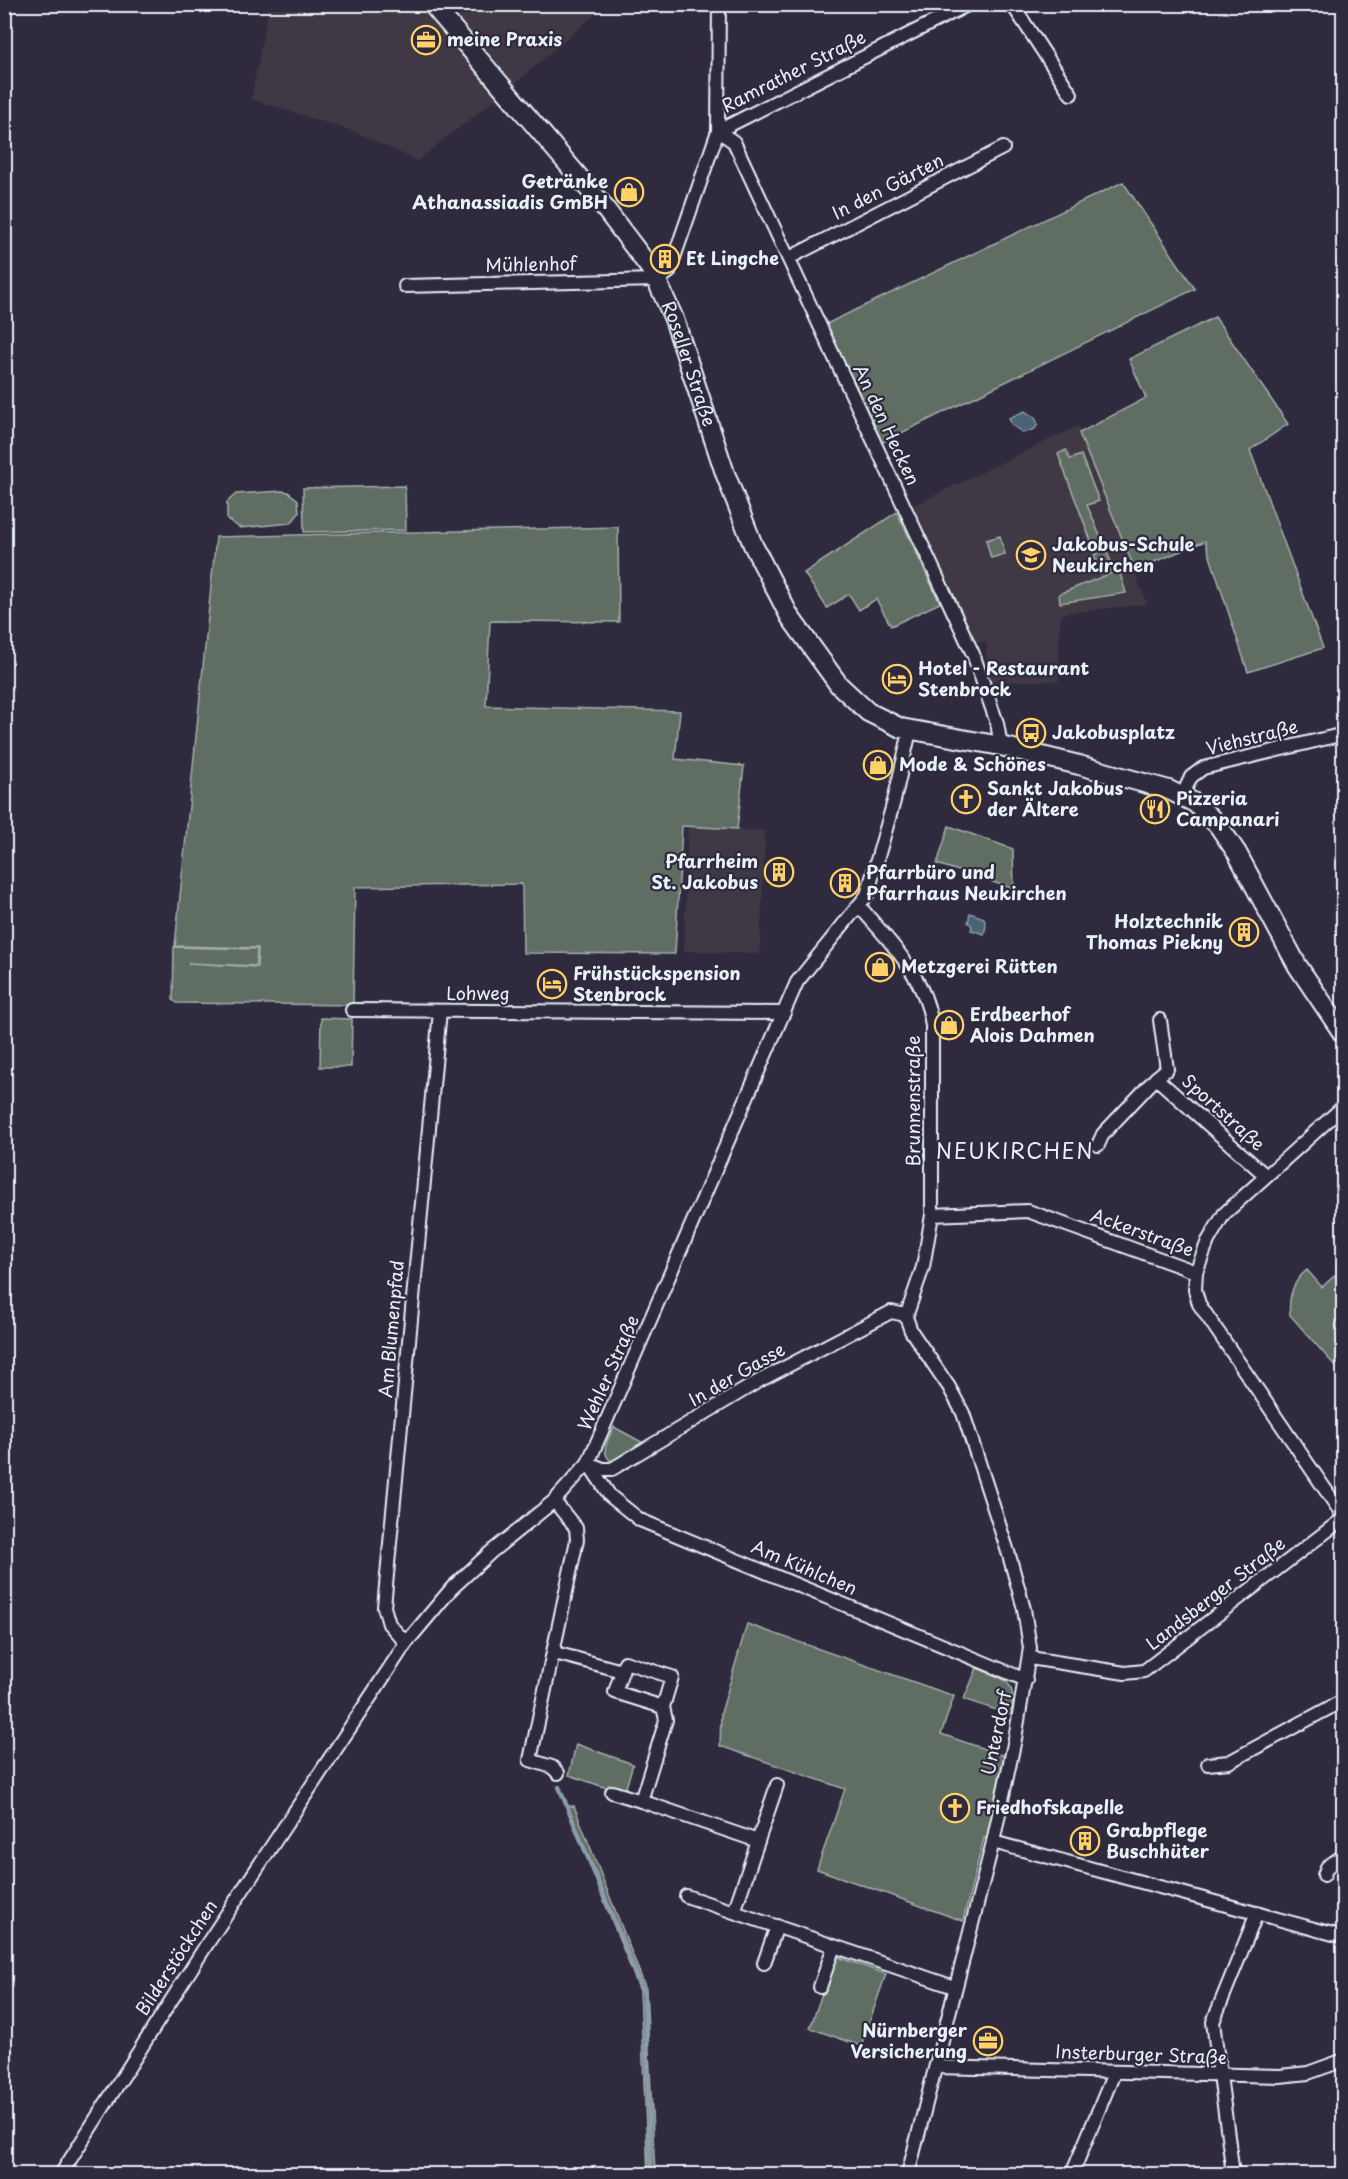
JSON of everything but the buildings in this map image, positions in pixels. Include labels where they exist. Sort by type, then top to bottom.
[{"type":"street","name":"Roseller Straße","points":[[432,4],[600,202],[657,280],[678,328],[746,529],[783,607],[810,648],[851,698],[877,717],[910,731]]},
{"type":"street","points":[[718,4],[718,131]]},
{"type":"street","name":"Ramrather Straße","points":[[657,280],[669,272],[674,263],[718,131],[969,4]]},
{"type":"street","points":[[1012,4],[1071,94]]},
{"type":"street","name":"An den Hecken","points":[[718,131],[734,142],[973,654],[997,723],[1001,746]]},
{"type":"street","name":"In den Gärten","points":[[789,258],[1003,148]]},
{"type":"street","name":"Mühlenhof","points":[[405,286],[657,280]]},
{"type":"street","points":[[860,907],[869,889],[885,834],[910,731],[1001,746],[1155,785],[1182,796],[1211,817],[1234,847],[1297,965],[1344,1035]]},
{"type":"street","name":"Viehstraße","points":[[1182,796],[1191,777],[1203,768],[1344,734]]},
{"type":"street","name":"Wehler Straße","points":[[326,1763],[406,1642],[464,1576],[554,1502],[588,1463],[803,972],[860,907]]},
{"type":"street","name":"Brunnenstraße","points":[[860,907],[915,975],[928,1002],[933,1038],[932,1215],[923,1267],[906,1314]]},
{"type":"street","name":"Lohweg","points":[[352,1010],[784,1013]]},
{"type":"street","name":"Am Blumenpfad","points":[[406,1642],[389,1624],[384,1607],[440,1011]]},
{"type":"street","name":"Sportstraße","points":[[1098,1144],[1103,1134],[1167,1069],[1160,1020]]},
{"type":"street","name":"Sportstraße","points":[[1156,1078],[1265,1175]]},
{"type":"street","name":"Sportstraße","points":[[1196,1272],[1208,1241],[1221,1218],[1265,1175],[1344,1106]]},
{"type":"street","name":"Ackerstraße","points":[[932,1215],[1023,1210],[1196,1272],[1195,1290],[1202,1308],[1344,1518]]},
{"type":"street","name":"In der Gasse","points":[[588,1463],[603,1469],[612,1469],[759,1381],[891,1312],[906,1314]]},
{"type":"street","name":"Unterdorf","points":[[906,1314],[911,1331],[949,1387],[963,1413],[1017,1582],[1029,1638],[1030,1658],[993,1842],[908,2175]]},
{"type":"street","name":"Am Kühlchen","points":[[588,1463],[610,1496],[634,1517],[1026,1680]]},
{"type":"street","points":[[554,1502],[574,1524],[578,1536],[531,1760],[552,1767],[558,1773]]},
{"type":"street","name":"Landsberger Straße","points":[[1030,1658],[1125,1673],[1144,1671],[1344,1518]]},
{"type":"street","points":[[555,1653],[622,1671]]},
{"type":"street","points":[[641,1801],[666,1720],[663,1707],[672,1677],[625,1662],[615,1692],[663,1707]]},
{"type":"street","points":[[1208,1764],[1228,1762],[1344,1700]]},
{"type":"street","name":"Bilderstöckchen","points":[[61,2175],[326,1763]]},
{"type":"street","points":[[734,1912],[777,1785]]},
{"type":"street","points":[[612,1792],[758,1841]]},
{"type":"street","points":[[993,1842],[1344,1937]]},
{"type":"street","points":[[1324,1875],[1327,1867],[1344,1855]]},
{"type":"street","points":[[686,1896],[954,1988]]},
{"type":"street","points":[[1233,2175],[1214,2018],[1257,1913]]},
{"type":"street","points":[[764,1963],[777,1926]]},
{"type":"street","points":[[820,1987],[834,1946]]},
{"type":"street","name":"Insterburger Straße","points":[[936,2067],[1221,2076],[1293,2075],[1344,2060]]},
{"type":"street","points":[[1072,2175],[1114,2073]]},
{"type":"shaded area","points":[[269,5],[606,5],[512,86],[417,161],[356,132],[251,99]]},
{"type":"shaded area","name":"Jakobus-Schule Neukirchen","points":[[1078,426],[1147,604],[1064,613],[1060,618],[1059,681],[988,682],[986,642],[974,642],[912,506]]},
{"type":"shaded area","points":[[688,825],[765,831],[760,954],[684,951]]},
{"type":"green space","points":[[1123,182],[1195,289],[881,443],[826,324]]},
{"type":"green space","points":[[1215,317],[1288,424],[1250,450],[1323,648],[1248,672],[1205,541],[1135,570],[1079,433],[1146,398],[1129,359]]},
{"type":"green space","points":[[1066,450],[1070,459],[1081,455],[1099,501],[1087,505],[1114,569],[1101,574],[1094,555],[1096,554],[1058,454]]},
{"type":"green space","points":[[405,486],[406,530],[304,532],[303,488]]},
{"type":"green space","points":[[288,492],[298,500],[299,513],[291,523],[240,528],[227,519],[227,502],[236,494]]},
{"type":"green space","points":[[897,512],[940,603],[891,626],[876,599],[859,610],[849,594],[827,608],[804,573]]},
{"type":"green space","points":[[618,527],[619,622],[490,621],[486,706],[680,711],[675,759],[744,766],[737,829],[682,826],[675,954],[523,953],[522,884],[355,887],[353,1005],[177,1003],[173,1000],[174,947],[257,949],[256,966],[188,963],[257,967],[258,948],[175,946],[216,537]]},
{"type":"green space","points":[[1000,536],[1005,554],[991,558],[986,540]]},
{"type":"green space","points":[[1119,570],[1126,593],[1060,603],[1059,594]]},
{"type":"green space","points":[[949,826],[1013,849],[1014,889],[937,864]]},
{"type":"green space","points":[[321,1018],[352,1019],[351,1067],[320,1067]]},
{"type":"green space","points":[[1343,1268],[1343,1358],[1335,1366],[1290,1315],[1290,1302],[1295,1284],[1307,1270],[1322,1287]]},
{"type":"green space","points":[[614,1427],[647,1445],[613,1462],[608,1459],[605,1451]]},
{"type":"green space","points":[[747,1624],[954,1696],[941,1734],[1005,1756],[987,1838],[984,1838],[963,1921],[817,1869],[845,1789],[720,1746],[721,1713]]},
{"type":"green space","points":[[977,1668],[1008,1683],[1012,1694],[1011,1715],[964,1699]]},
{"type":"green space","points":[[576,1744],[633,1764],[624,1794],[569,1775]]},
{"type":"green space","points":[[566,1806],[574,1806],[646,1989],[655,2174],[648,2174],[640,1991]]},
{"type":"green space","points":[[835,1956],[886,1974],[861,2046],[810,2028]]},
{"type":"water","points":[[1025,411],[1035,418],[1038,424],[1035,429],[1023,433],[1012,425],[1009,418]]},
{"type":"water","points":[[970,913],[984,918],[986,926],[984,934],[971,930],[972,926],[968,922]]},
{"type":"waterway","points":[[559,1787],[644,1993],[651,2174]]},
{"type":"place","name":"meine Praxis","points":[[426,40]]},
{"type":"place","name":"Getränke Athanassiadis GmBH","points":[[629,192]]},
{"type":"place","name":"Et Lingche","points":[[665,259]]},
{"type":"place","name":"Jakobus-Schule Neukirchen","points":[[1031,555]]},
{"type":"place","name":"Hotel - Restaurant Stenbrock","points":[[897,679]]},
{"type":"place","name":"Jakobusplatz","points":[[1031,733]]},
{"type":"place","name":"Mode & Schönes","points":[[878,765]]},
{"type":"place","name":"Sankt Jakobus der Ältere","points":[[966,799]]},
{"type":"place","name":"Pizzeria Campanari","points":[[1155,809]]},
{"type":"place","name":"Pfarrheim St. Jakobus","points":[[779,872]]},
{"type":"place","name":"Pfarrbüro und Pfarrhaus Neukirchen","points":[[845,883]]},
{"type":"place","name":"Holztechnik Thomas Piekny","points":[[1244,932]]},
{"type":"place","name":"Metzgerei Rütten","points":[[880,967]]},
{"type":"place","name":"Frühstückspension Stenbrock","points":[[552,984]]},
{"type":"place","name":"Erdbeerhof Alois Dahmen","points":[[949,1025]]},
{"type":"place","name":"Friedhofskapelle","points":[[955,1808]]},
{"type":"place","name":"Grabpflege Buschhüter","points":[[1085,1841]]},
{"type":"place","name":"Nürnberger Versicherung","points":[[988,2041]]},
{"type":"district","name":"NEUKIRCHEN","points":[[1015,1152]]}]
